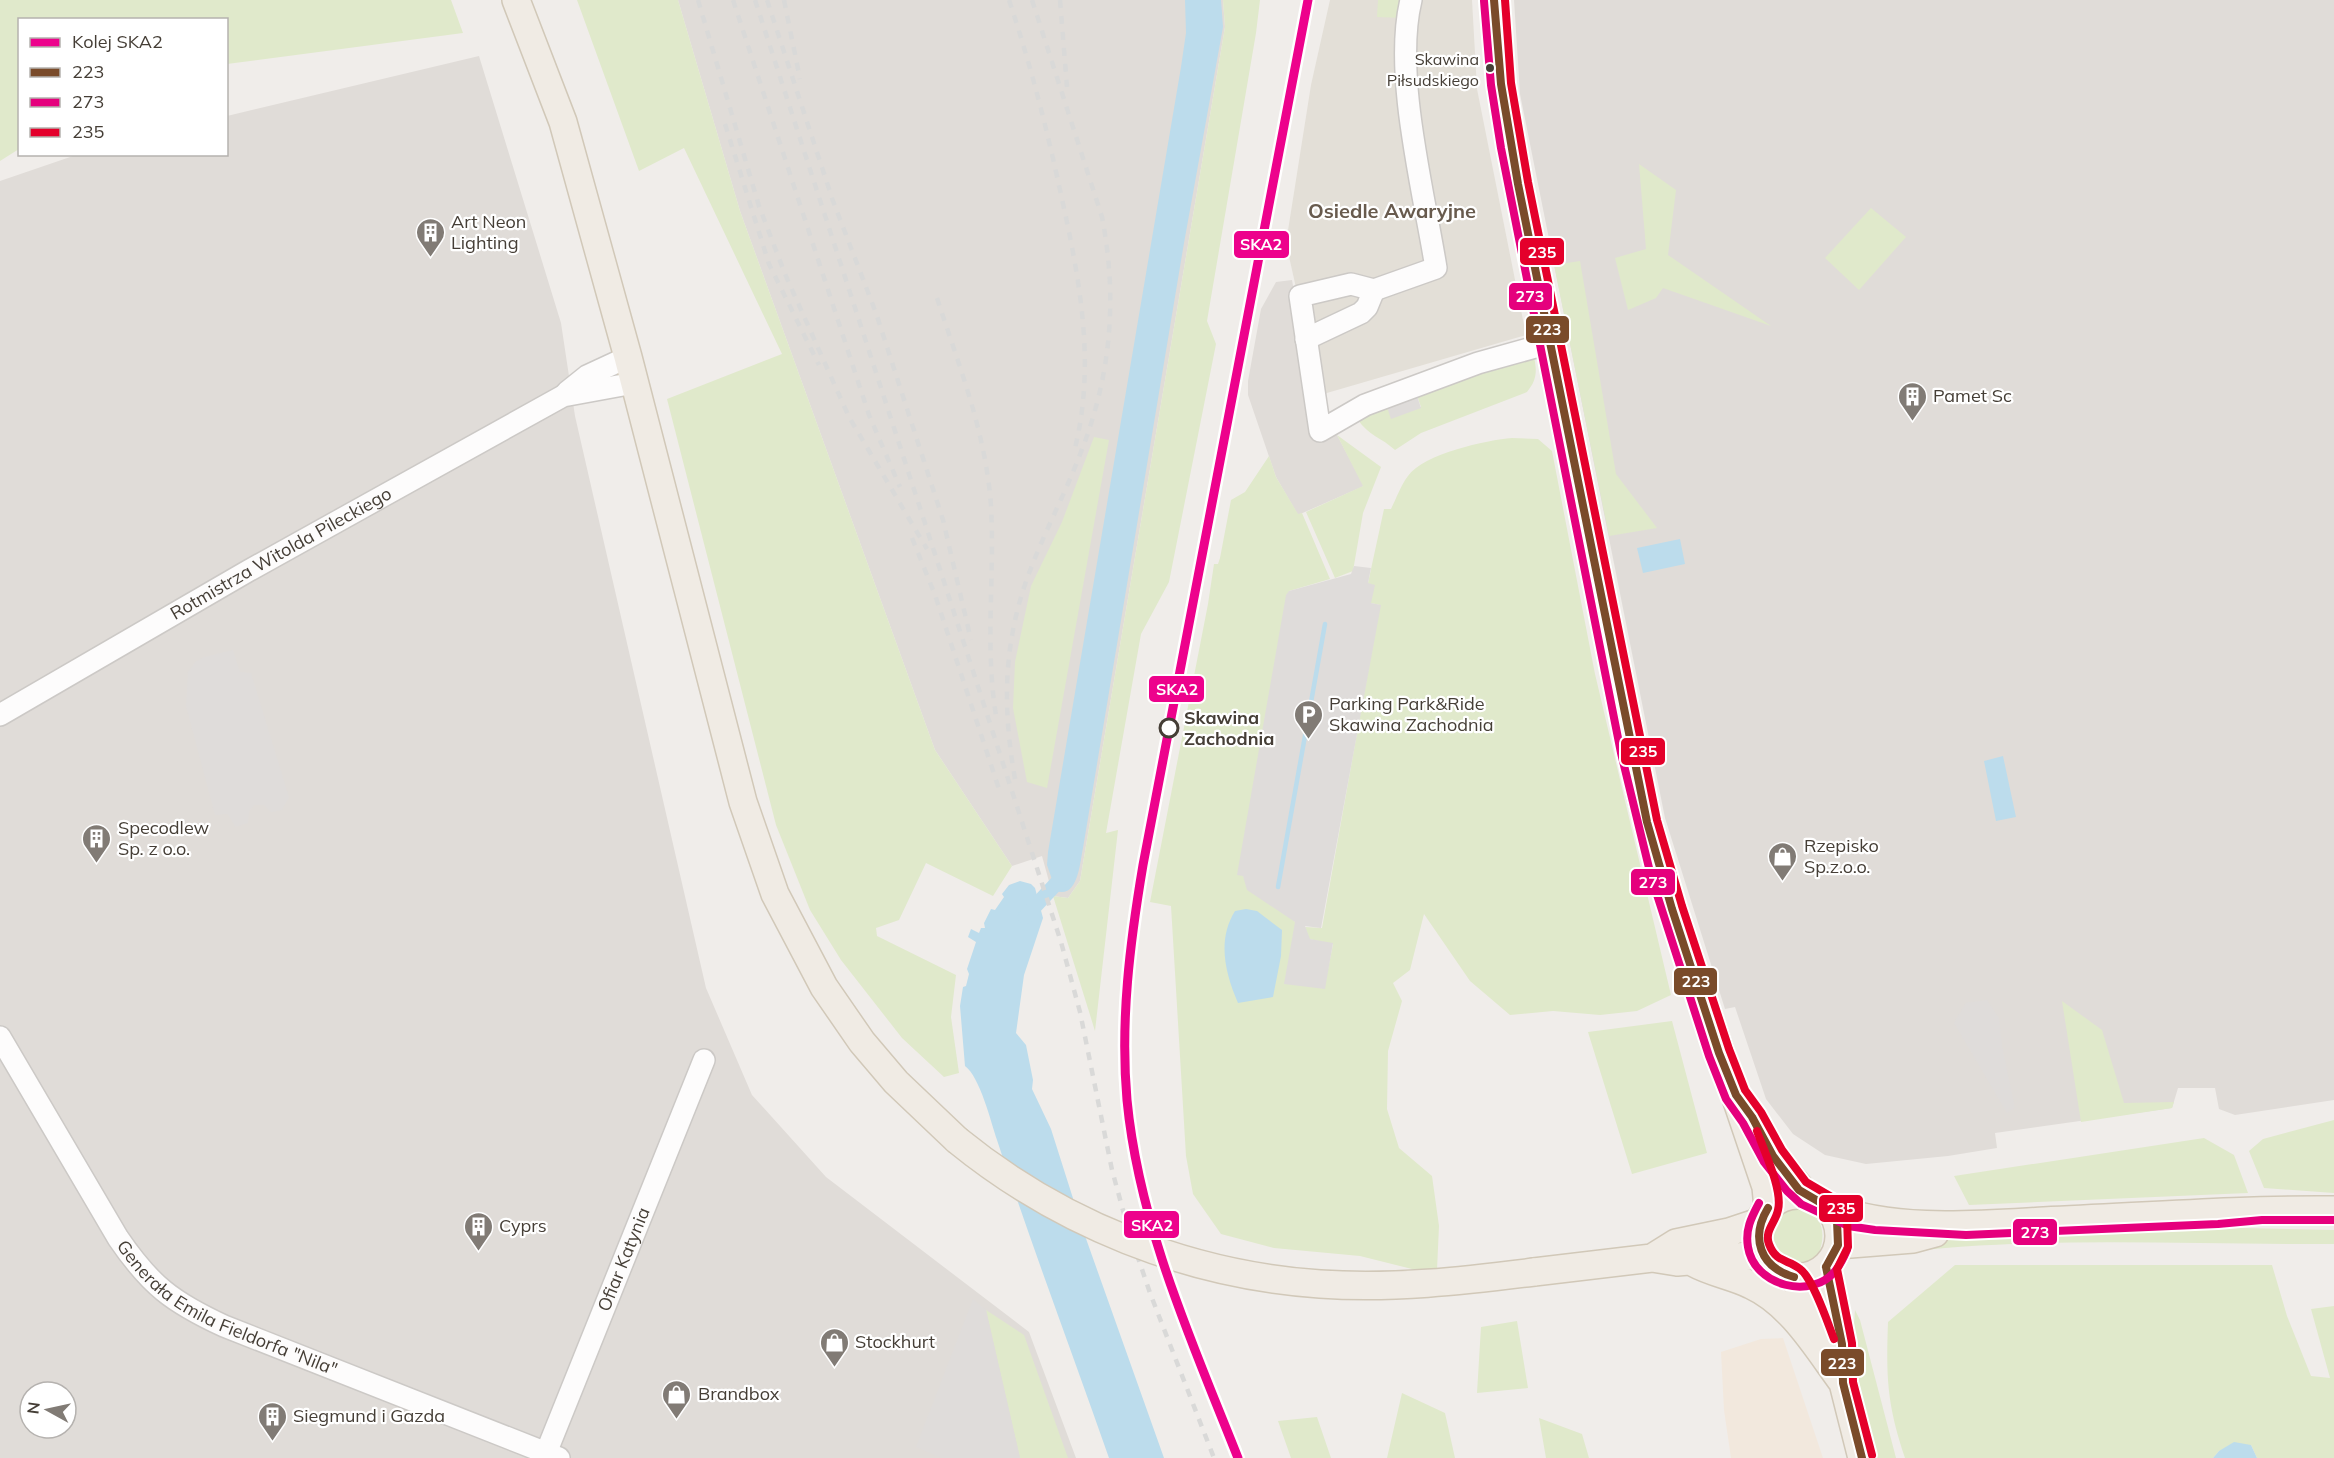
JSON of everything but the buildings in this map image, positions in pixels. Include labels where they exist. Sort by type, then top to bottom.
[{"type":"main road","points":[[516,0],[563,122],[631,370],[743,802],[775,894],[804,954],[849,1025],[896,1082],[957,1140],[1024,1188],[1089,1224],[1160,1252],[1255,1276],[1321,1284],[1418,1284],[1652,1258],[1677,1262],[1761,1255]]},
{"type":"main road","points":[[1494,0],[1504,107],[1645,814],[1672,909],[1766,1187],[1763,1215],[1757,1238],[1761,1255],[1778,1273],[1794,1277],[1811,1275],[1832,1256],[1967,1225]]},
{"type":"main road","points":[[1736,1095],[1752,1117],[1773,1156],[1837,1221],[1832,1256],[1842,1344],[1843,1383]]},
{"type":"main road","points":[[1652,1258],[1676,1243],[1729,1232],[1763,1215],[1781,1198],[1817,1201],[1851,1215],[1876,1220],[1967,1225],[2218,1214],[2261,1209],[2334,1210]]},
{"type":"main road","points":[[2218,1214],[2262,1221],[2334,1223]]},
{"type":"main road","points":[[1690,1260],[1752,1285],[1779,1303],[1801,1326],[1843,1383]]},
{"type":"main road","points":[[1794,1277],[1812,1309],[1822,1339],[1843,1383],[1862,1458]]},
{"type":"street","points":[[1411,0],[1405,29],[1408,90],[1436,268],[1374,290],[1351,284],[1300,296],[1320,431],[1365,405],[1478,363],[1550,343]]},
{"type":"street","points":[[1306,339],[1361,313],[1367,307],[1374,290]]},
{"type":"street","name":"Rotmistrza Witolda Pileckiego","points":[[0,715],[248,571],[563,396],[631,370]]},
{"type":"street","name":"Generała Emila Fieldorfa \"Nila\"","points":[[0,1037],[118,1238],[136,1265],[160,1290],[189,1310],[224,1326],[550,1456]]},
{"type":"street","name":"Ofiar Katynia","points":[[550,1456],[704,1060]]},
{"type":"shaded area","points":[[678,0],[1223,0],[1225,27],[1080,881],[1068,898],[1053,896],[1042,856],[1012,866],[935,750],[740,211]]},
{"type":"shaded area","points":[[1330,0],[1472,0],[1477,89],[1526,335],[1320,395],[1286,243],[1311,85]]},
{"type":"shaded area","points":[[1514,0],[2334,0],[2334,1100],[2235,1115],[2219,1109],[2215,1088],[2178,1088],[2172,1108],[1995,1133],[1997,1148],[1948,1156],[1866,1164],[1825,1155],[1793,1134],[1766,1099],[1735,1007],[1725,1009],[1665,818],[1520,94]]},
{"type":"shaded area","points":[[479,56],[561,323],[575,416],[706,988],[752,1095],[826,1177],[1029,1332],[1076,1458],[0,1458],[0,181],[73,156],[228,156],[228,116]]},
{"type":"shaded area","points":[[1292,280],[1319,441],[1337,435],[1364,486],[1298,515],[1276,477],[1248,395],[1248,381],[1261,309],[1276,282]]},
{"type":"shaded area","points":[[1416,393],[1421,408],[1391,419],[1386,404]]},
{"type":"shaded area","name":"Parking Park&Ride Skawina Zachodnia","points":[[1354,566],[1371,568],[1368,583],[1375,585],[1371,603],[1381,605],[1321,928],[1305,926],[1310,939],[1333,943],[1325,989],[1284,984],[1295,922],[1247,890],[1243,876],[1237,875],[1286,595],[1289,591],[1351,574]]},
{"type":"shaded area","points":[[233,650],[240,672],[251,673],[289,797],[282,810],[271,812],[264,805],[254,805],[249,812],[248,823],[235,827],[228,814],[215,815],[186,706],[188,672],[195,662],[204,657]]},
{"type":"shaded area","points":[[1987,1000],[1999,1018],[2002,1046],[2015,1108],[2007,1113],[1954,1023],[1966,1003]]},
{"type":"shaded area","points":[[973,1299],[986,1310],[1020,1458],[942,1458],[916,1447]]},
{"type":"shaded area","points":[[1783,1338],[1823,1458],[1731,1458],[1724,1410],[1721,1352],[1761,1339]]},
{"type":"green space","points":[[0,0],[451,0],[463,33],[228,64],[228,18],[18,18],[18,150],[0,161]]},
{"type":"green space","points":[[577,0],[678,0],[740,211],[935,750],[1012,866],[993,896],[926,863],[899,920],[876,928],[877,936],[956,975],[951,1017],[959,1073],[944,1077],[902,1038],[841,960],[810,910],[776,825],[667,399],[782,354],[684,148],[639,171]]},
{"type":"green space","points":[[1223,0],[1260,0],[1207,321],[1216,344],[1169,582],[1141,634],[1106,833],[1118,830],[1095,1031],[1053,896],[1068,898],[1080,881],[1225,27]]},
{"type":"green space","points":[[1378,0],[1404,0],[1403,18],[1377,17]]},
{"type":"green space","points":[[1639,164],[1676,190],[1668,255],[1771,326],[1663,288],[1656,298],[1628,310],[1615,258],[1646,249]]},
{"type":"green space","points":[[1871,208],[1906,237],[1859,290],[1825,258]]},
{"type":"green space","points":[[1580,261],[1616,474],[1657,528],[1609,536],[1554,265]]},
{"type":"green space","points":[[1533,353],[1536,374],[1527,392],[1421,433],[1395,450],[1366,429],[1358,420],[1386,404],[1421,407],[1416,393]]},
{"type":"green space","points":[[1337,435],[1381,467],[1363,513],[1353,571],[1335,578],[1306,512],[1363,486]]},
{"type":"green space","points":[[1094,437],[1109,440],[1047,788],[1027,782],[1013,708],[1015,662],[1031,586],[1062,522]]},
{"type":"green space","points":[[1512,438],[1538,439],[1552,451],[1595,674],[1671,995],[1637,1011],[1600,1015],[1553,1011],[1510,1015],[1470,981],[1424,914],[1410,970],[1393,983],[1402,1001],[1388,1051],[1387,1109],[1399,1148],[1432,1176],[1439,1226],[1437,1270],[1412,1269],[1360,1256],[1274,1248],[1221,1234],[1193,1194],[1186,1156],[1171,906],[1150,902],[1214,564],[1218,564],[1220,558],[1231,500],[1245,492],[1269,456],[1276,477],[1298,514],[1302,513],[1330,579],[1289,591],[1243,876],[1293,918],[1324,989],[1333,944],[1309,939],[1305,927],[1322,928],[1380,605],[1371,603],[1368,583],[1384,509],[1391,509],[1408,476],[1427,461],[1456,449]]},
{"type":"green space","points":[[2062,1001],[2102,1030],[2124,1103],[2174,1102],[2172,1108],[2081,1122]]},
{"type":"green space","points":[[1672,1021],[1707,1153],[1632,1174],[1588,1032]]},
{"type":"green space","points":[[2334,1120],[2334,1193],[2264,1188],[2249,1151],[2263,1139]]},
{"type":"green space","points":[[2204,1138],[2234,1155],[2248,1193],[1969,1205],[1954,1176]]},
{"type":"green space","points":[[1792,1209],[1813,1215],[1822,1230],[1820,1250],[1810,1269],[1796,1269],[1784,1264],[1776,1256],[1771,1246],[1770,1234],[1773,1224],[1780,1215]]},
{"type":"green space","points":[[2155,1226],[2334,1230],[2334,1244],[2055,1243],[1943,1248],[1888,1254],[1909,1245],[1975,1237]]},
{"type":"green space","points":[[1955,1265],[2272,1265],[2287,1316],[2311,1376],[2330,1378],[2311,1309],[2334,1306],[2334,1458],[2257,1458],[2251,1445],[2219,1451],[2213,1458],[1905,1458],[1894,1422],[1889,1391],[1888,1322]]},
{"type":"green space","points":[[986,1310],[1024,1335],[1068,1458],[1020,1458]]},
{"type":"green space","points":[[1855,1310],[1860,1320],[1896,1458],[1876,1458],[1852,1350]]},
{"type":"green space","points":[[1517,1321],[1528,1388],[1477,1393],[1481,1327]]},
{"type":"green space","points":[[1402,1393],[1445,1413],[1455,1458],[1387,1458]]},
{"type":"green space","points":[[1317,1417],[1331,1458],[1291,1458],[1278,1421]]},
{"type":"green space","points":[[1539,1418],[1582,1434],[1589,1458],[1546,1458]]},
{"type":"water","points":[[1185,0],[1221,0],[1223,27],[1184,243],[1081,862],[1073,885],[1069,890],[1063,892],[1056,891],[1047,865],[1048,852],[1181,67],[1186,33]]},
{"type":"water","points":[[1680,539],[1685,564],[1643,573],[1637,548]]},
{"type":"water","points":[[2003,756],[2016,817],[1996,821],[1984,761]]},
{"type":"water","points":[[1020,881],[1031,884],[1035,888],[1043,918],[1024,975],[1016,1033],[1026,1045],[1033,1080],[1032,1089],[1051,1129],[1084,1233],[1164,1458],[1109,1458],[984,1100],[975,1080],[965,1066],[960,1006],[963,987],[966,986],[969,974],[967,969],[976,942],[968,937],[971,929],[979,933],[981,928],[985,928],[984,923],[991,909],[995,910],[1004,897],[1002,894],[1009,885]]},
{"type":"water","points":[[1246,909],[1257,911],[1282,930],[1281,956],[1273,997],[1238,1003],[1225,957],[1226,933],[1235,911]]},
{"type":"water","points":[[2234,1442],[2251,1445],[2257,1458],[2213,1458],[2219,1451]]},
{"type":"waterway","points":[[1278,887],[1325,624]]},
{"type":"waterway","points":[[1025,917],[1068,871]]},
{"type":"railway","points":[[698,0],[759,206],[785,274],[849,417],[927,549]]},
{"type":"railway","points":[[733,0],[869,415],[900,487]]},
{"type":"railway","points":[[755,0],[1061,942],[1080,1012],[1112,1170],[1127,1225],[1150,1293],[1214,1458]]},
{"type":"railway","points":[[767,0],[833,201],[876,313],[943,520],[971,640]]},
{"type":"railway","points":[[784,0],[800,79]]},
{"type":"railway","points":[[1009,0],[1031,71],[1049,142],[1079,287],[1085,353],[1081,419],[1074,452]]},
{"type":"railway","points":[[1015,779],[1009,737],[1007,696],[1012,633],[1029,572],[1090,427],[1105,368],[1110,308],[1110,278],[1102,217],[1032,0]]},
{"type":"railway","points":[[1060,0],[1067,87]]},
{"type":"railway","points":[[725,124],[769,264],[819,365]]},
{"type":"railway","points":[[937,298],[978,426],[988,479],[992,533],[991,667],[997,721]]},
{"type":"railway","points":[[912,538],[935,595],[1000,792]]},
{"type":"rail line","name":"SKA2","points":[[1238,1458],[1186,1327],[1155,1238],[1143,1192],[1133,1147],[1127,1100],[1126,1011],[1130,952],[1143,865],[1308,0]]},
{"type":"transit line","name":"223","points":[[1494,0],[1501,84],[1518,184],[1647,822],[1672,909],[1719,1053],[1736,1095],[1752,1117],[1773,1156],[1799,1190],[1828,1207],[1837,1221],[1838,1245],[1826,1267]]},
{"type":"transit line","name":"235","points":[[1505,0],[1511,83],[1528,182],[1657,820],[1682,906],[1729,1049],[1745,1090],[1761,1112],[1782,1150],[1806,1182],[1835,1199],[1847,1217],[1848,1247],[1837,1269],[1852,1343],[1853,1382],[1872,1455]]},
{"type":"transit line","name":"273","points":[[1484,1],[1491,85],[1501,148],[1621,753],[1651,876],[1709,1056],[1726,1099],[1743,1123],[1764,1162],[1787,1191],[1801,1204],[1848,1226],[1875,1230],[1966,1235],[2262,1220],[2334,1220]]},
{"type":"transit line","name":"235","points":[[1757,1131],[1778,1192],[1778,1210],[1769,1231],[1769,1244],[1775,1255],[1796,1266],[1805,1274],[1815,1291],[1834,1339]]},
{"type":"transit line","name":"273","points":[[1759,1203],[1749,1224],[1748,1247],[1753,1260],[1772,1280],[1799,1287],[1826,1280],[1836,1270],[1847,1250]]},
{"type":"transit line","name":"223","points":[[1768,1208],[1760,1230],[1759,1240],[1762,1250],[1766,1259],[1773,1266],[1794,1277]]},
{"type":"transit line","name":"223","points":[[1826,1267],[1842,1344],[1843,1383],[1862,1458]]},
{"type":"place","name":"Skawina Piłsudskiego","points":[[1490,68]]},
{"type":"place","name":"Art Neon Lighting","points":[[430,258]]},
{"type":"place","name":"Pamet Sc","points":[[1912,422]]},
{"type":"place","name":"Skawina Zachodnia","points":[[1169,728]]},
{"type":"place","name":"Parking Park&Ride Skawina Zachodnia","points":[[1308,740]]},
{"type":"place","name":"Specodlew Sp. z o.o.","points":[[97,864]]},
{"type":"place","name":"Rzepisko Sp.z.o.o.","points":[[1783,882]]},
{"type":"place","name":"Cyprs","points":[[478,1252]]},
{"type":"place","name":"Stockhurt","points":[[834,1368]]},
{"type":"place","name":"Brandbox","points":[[677,1420]]},
{"type":"place","name":"Siegmund i Gazda","points":[[272,1442]]},
{"type":"district","name":"Osiedle Awaryjne","points":[[1392,211]]}]
